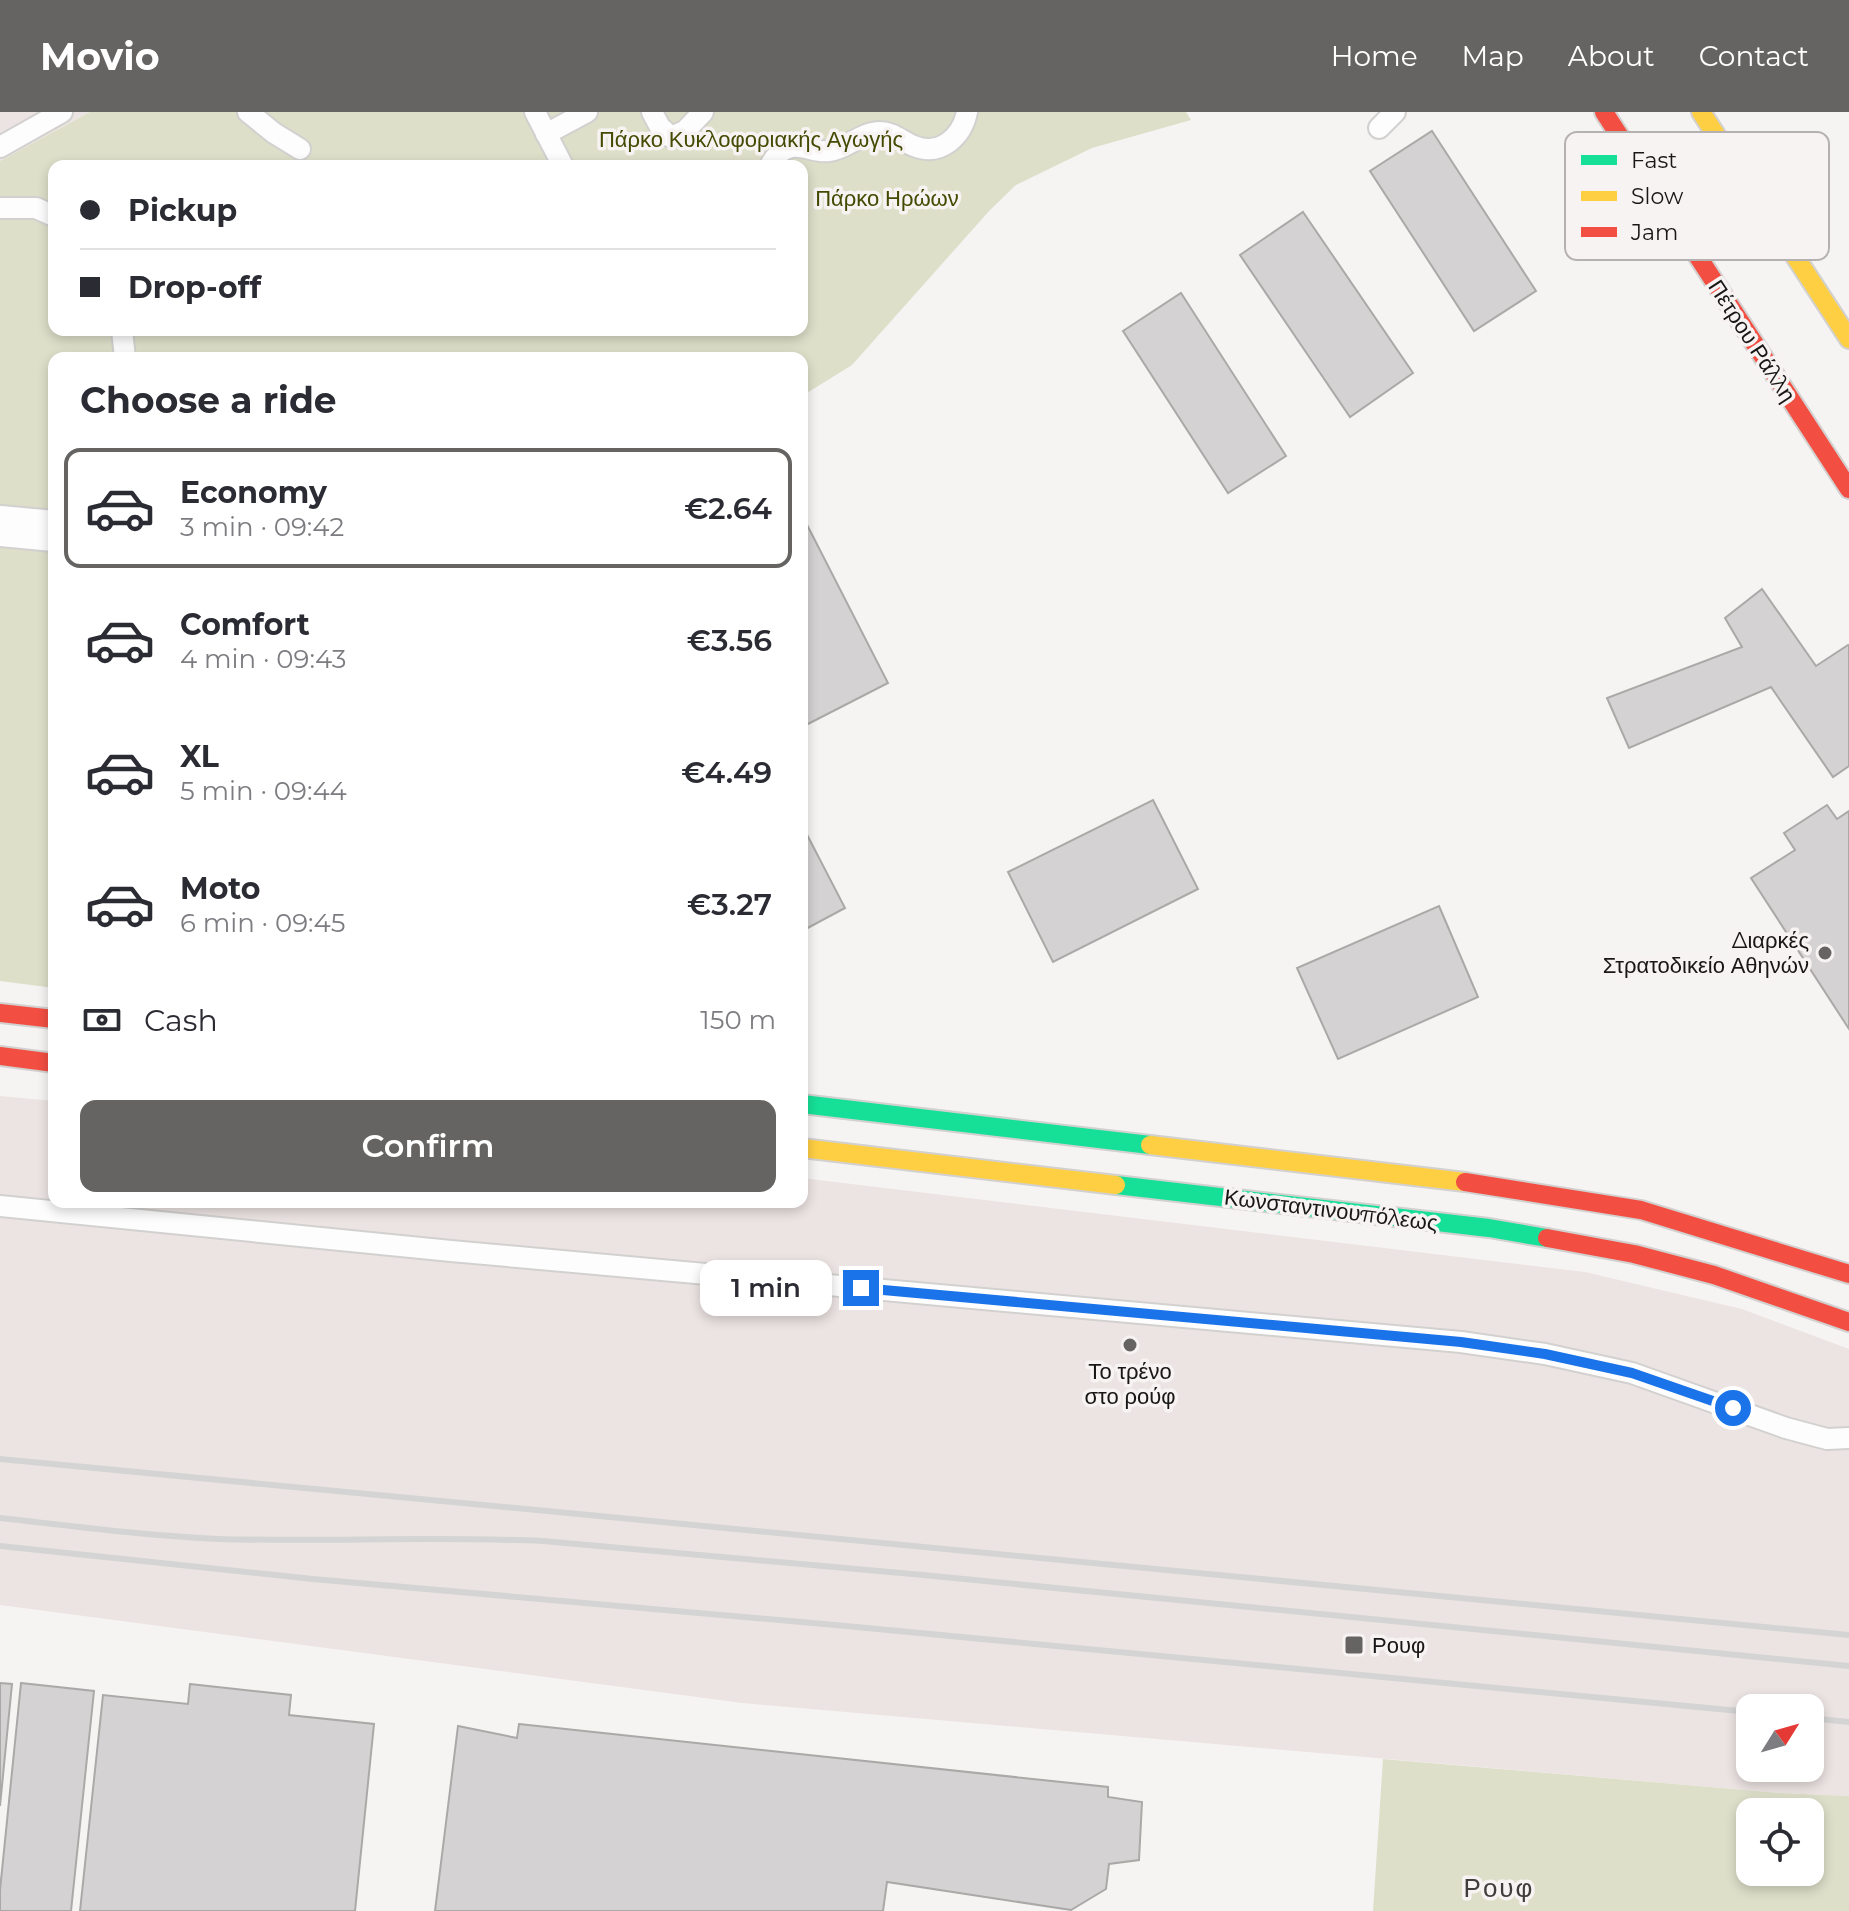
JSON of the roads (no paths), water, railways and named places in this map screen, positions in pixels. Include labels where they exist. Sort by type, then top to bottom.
[{"type":"main road","name":"Πέτρου Ράλλη","points":[[1604,112],[1617,132]]},
{"type":"main road","points":[[1701,112],[1714,132]]},
{"type":"main road","name":"Πέτρου Ράλλη","points":[[1700,260],[1849,489]]},
{"type":"main road","points":[[1797,260],[1849,339]]},
{"type":"main road","points":[[0,1013],[48,1018]]},
{"type":"main road","points":[[0,1056],[48,1062]]},
{"type":"main road","name":"Κωνσταντινουπόλεως","points":[[808,1105],[1495,1186],[1641,1210],[1849,1274]]},
{"type":"main road","name":"Κωνσταντινουπόλεως","points":[[808,1149],[1489,1228],[1634,1254],[1714,1275],[1849,1322]]},
{"type":"street","points":[[0,526],[48,530]]},
{"type":"lane","points":[[0,147],[62,112]]},
{"type":"lane","points":[[248,112],[300,149]]},
{"type":"lane","points":[[560,160],[541,119],[587,112]]},
{"type":"lane","points":[[652,112],[660,127],[671,137],[685,131],[703,112]]},
{"type":"lane","points":[[774,160],[780,152],[793,147],[827,152],[881,132],[920,149],[932,149],[955,139],[964,128],[967,112]]},
{"type":"lane","points":[[1379,128],[1395,112]]},
{"type":"lane","points":[[0,208],[36,208],[48,213]]},
{"type":"lane","points":[[0,1206],[436,1250],[1461,1342],[1545,1354],[1632,1373],[1786,1428],[1827,1439],[1849,1438]]},
{"type":"railway","points":[[0,1459],[1849,1635]]},
{"type":"railway","points":[[0,1518],[219,1539],[543,1541],[1849,1666]]},
{"type":"railway","points":[[0,1546],[313,1579],[1736,1711]]},
{"type":"railway","points":[[1824,1719],[1849,1722]]},
{"type":"place","name":"Διαρκές Στρατοδικείο Αθηνών","points":[[1825,953]]},
{"type":"place","name":"Το τρένο στο ρούφ","points":[[1130,1345]]},
{"type":"place","name":"Ρουφ","points":[[1354,1645]]},
{"type":"district","name":"Ρουφ","points":[[1499,1888]]},
{"type":"park label","name":"Πάρκο Κυκλοφοριακής Αγωγής","points":[[751,139]]},
{"type":"park label","name":"Πάρκο Ηρώων","points":[[887,198]]}]
